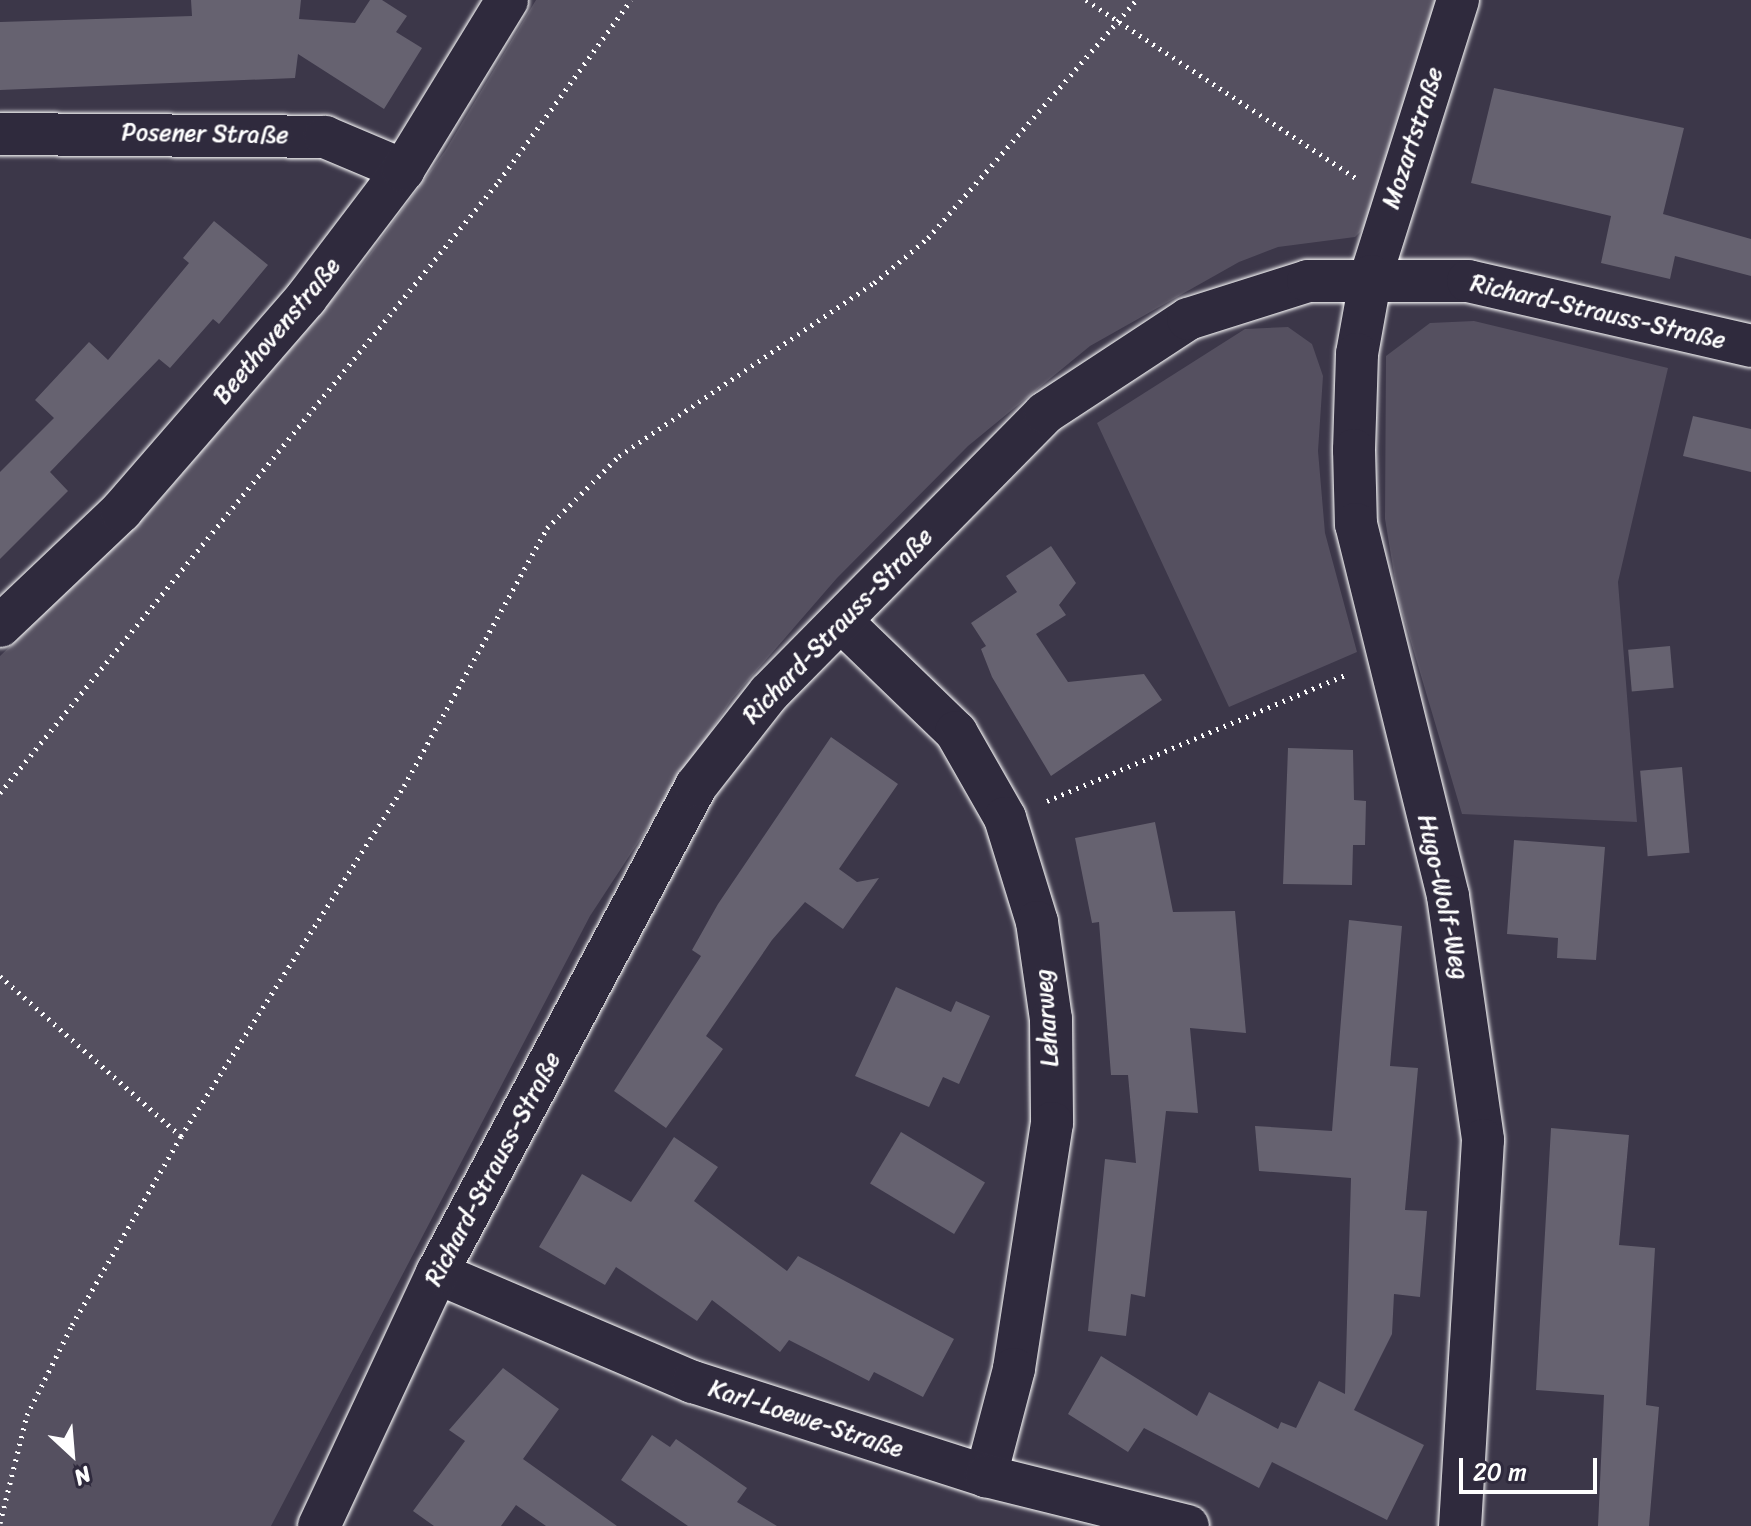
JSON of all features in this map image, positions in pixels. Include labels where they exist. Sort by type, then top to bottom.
[{"type":"street","name":"Beethovenstraße","points":[[0,626],[121,511],[222,399],[403,170],[507,0]]},
{"type":"street","name":"Mozartstraße","points":[[1371,276],[1391,202],[1458,0]]},
{"type":"street","name":"Posener Straße","points":[[0,134],[325,137],[403,170]]},
{"type":"street","name":"Richard-Strauss-Straße","points":[[319,1526],[437,1273],[696,786],[769,693],[1045,413],[1188,319],[1308,281],[1371,276],[1468,281],[1751,346]]},
{"type":"street","name":"Hugo-Wolf-Weg","points":[[1371,276],[1357,354],[1356,524],[1384,659],[1448,896],[1483,1140],[1460,1526]]},
{"type":"street","name":"Leharweg","points":[[841,621],[956,732],[1005,818],[1037,922],[1051,1019],[1052,1123],[1014,1369],[986,1476]]},
{"type":"street","name":"Karl-Loewe-Straße","points":[[437,1273],[693,1382],[986,1476],[1188,1526]]},
{"type":"path","points":[[0,793],[499,181],[631,0]]},
{"type":"path","points":[[1086,0],[1123,20],[1391,202]]},
{"type":"path","points":[[0,1523],[27,1415],[181,1136],[295,964],[547,528],[577,492],[928,238],[1123,20],[1136,0]]},
{"type":"path","points":[[1005,818],[1384,659]]},
{"type":"path","points":[[0,976],[181,1136]]},
{"type":"shaded area","points":[[536,0],[1438,0],[1367,225],[1355,237],[1278,247],[1239,262],[1090,346],[968,446],[837,578],[732,699],[590,916],[271,1526],[0,1526],[0,656],[145,517],[359,269],[445,151]]},
{"type":"shaded area","points":[[1474,321],[1668,368],[1618,582],[1637,822],[1462,814],[1398,598],[1385,519],[1386,356],[1430,323]]},
{"type":"shaded area","points":[[1288,327],[1312,344],[1323,376],[1318,451],[1325,533],[1357,652],[1229,707],[1097,423],[1245,329]]},
{"type":"building","points":[[191,0],[301,0],[299,19],[355,23],[370,0],[382,0],[407,16],[396,32],[422,48],[384,109],[298,54],[295,78],[0,90],[0,22],[192,16]]},
{"type":"building","points":[[1494,88],[1684,128],[1663,214],[1751,239],[1751,276],[1675,256],[1670,279],[1601,263],[1611,216],[1471,183]]},
{"type":"building","points":[[214,221],[268,265],[219,324],[213,319],[170,368],[159,359],[50,472],[68,491],[0,559],[0,472],[54,418],[35,400],[89,342],[108,360],[189,263],[183,258]]},
{"type":"building","points":[[1693,416],[1751,429],[1751,472],[1683,456]]},
{"type":"building","points":[[1051,546],[1076,583],[1059,605],[1066,615],[1036,634],[1068,682],[1144,674],[1162,700],[1051,776],[992,677],[981,649],[986,646],[971,623],[1017,592],[1006,576]]},
{"type":"building","points":[[1670,646],[1674,688],[1632,692],[1628,650]]},
{"type":"building","points":[[831,737],[898,784],[839,869],[857,882],[879,878],[843,929],[805,902],[772,940],[706,1036],[723,1049],[666,1128],[614,1091],[701,956],[692,950],[718,904]]},
{"type":"building","points":[[1288,748],[1353,750],[1354,800],[1366,801],[1365,845],[1353,845],[1352,885],[1283,884]]},
{"type":"building","points":[[1682,767],[1689,853],[1648,856],[1640,771]]},
{"type":"building","points":[[1155,822],[1173,912],[1235,911],[1246,1033],[1190,1028],[1198,1113],[1166,1111],[1145,1297],[1131,1294],[1126,1336],[1088,1331],[1105,1159],[1136,1163],[1128,1075],[1111,1075],[1099,922],[1092,923],[1075,838]]},
{"type":"building","points":[[1514,840],[1605,847],[1596,960],[1557,958],[1558,938],[1507,934]]},
{"type":"building","points":[[1349,920],[1402,926],[1390,1066],[1418,1068],[1405,1210],[1427,1211],[1420,1297],[1394,1294],[1392,1334],[1354,1410],[1424,1445],[1387,1520],[1272,1462],[1259,1488],[1144,1428],[1128,1452],[1068,1414],[1101,1356],[1197,1416],[1209,1392],[1278,1429],[1281,1422],[1296,1428],[1319,1381],[1345,1394],[1351,1178],[1259,1171],[1255,1126],[1332,1131]]},
{"type":"building","points":[[896,987],[951,1012],[956,1001],[990,1016],[959,1084],[943,1077],[929,1107],[855,1076]]},
{"type":"building","points":[[1551,1128],[1629,1135],[1619,1245],[1655,1248],[1646,1405],[1659,1407],[1649,1526],[1598,1526],[1604,1395],[1536,1390]]},
{"type":"building","points":[[901,1132],[985,1182],[954,1234],[870,1183]]},
{"type":"building","points":[[674,1137],[718,1167],[694,1201],[787,1271],[798,1256],[954,1339],[923,1397],[874,1372],[869,1381],[789,1340],[780,1352],[712,1300],[697,1321],[616,1267],[605,1285],[539,1247],[582,1174],[631,1202]]},
{"type":"building","points":[[503,1368],[559,1409],[523,1459],[617,1526],[546,1526],[516,1505],[501,1526],[434,1526],[413,1511],[465,1441],[449,1430]]},
{"type":"building","points":[[652,1435],[670,1447],[676,1439],[747,1488],[737,1502],[777,1526],[688,1526],[621,1480]]}]
